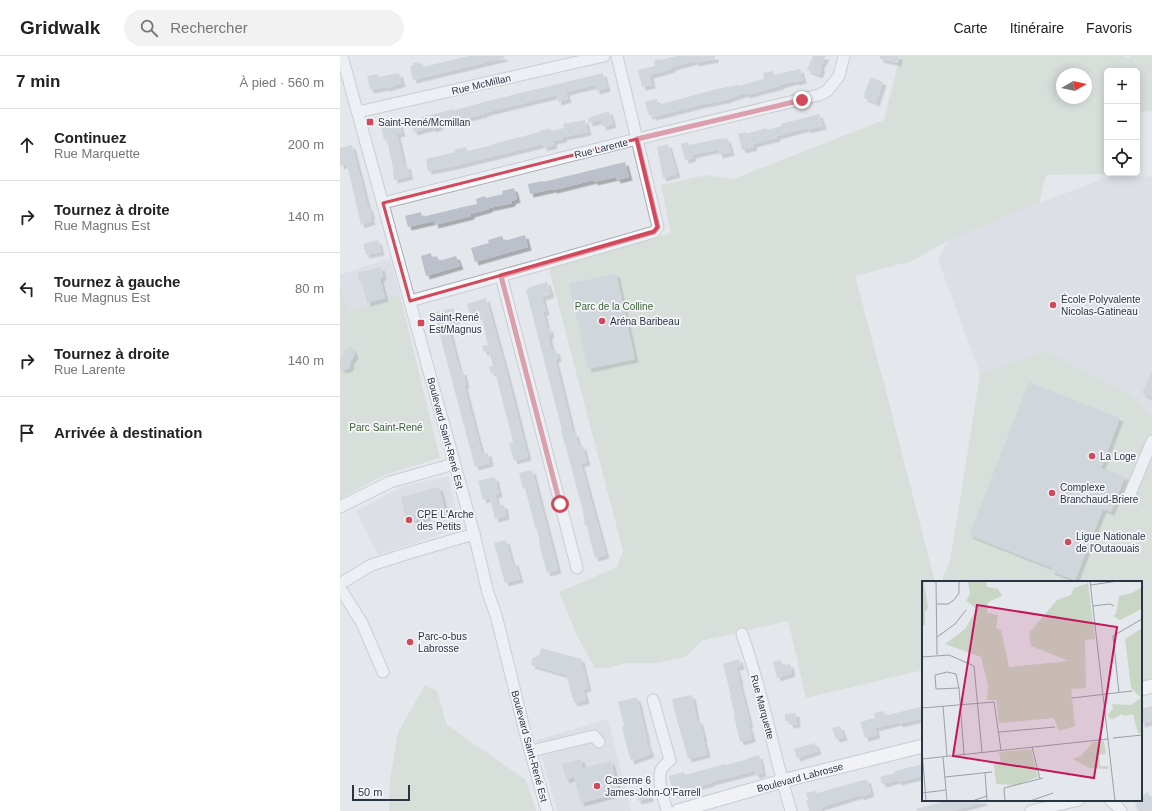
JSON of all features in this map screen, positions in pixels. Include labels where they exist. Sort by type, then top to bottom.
[{"type":"main road","points":[[1142,689],[1152,686]]},
{"type":"main road","name":"Boulevard Labrosse","points":[[678,811],[782,781],[922,746]]},
{"type":"street","name":"Boulevard Saint-René Est","points":[[342,56],[474,534],[488,593],[496,615],[527,740],[547,811]]},
{"type":"street","name":"Rue McMillan","points":[[358,112],[604,56]]},
{"type":"street","points":[[410,301],[654,232],[658,227],[617,56]]},
{"type":"street","name":"Rue Larente","points":[[383,203],[637,139],[819,96],[840,76],[844,56]]},
{"type":"street","points":[[501,276],[577,568]]},
{"type":"street","points":[[1130,494],[1152,441]]},
{"type":"street","points":[[340,508],[390,482],[454,464]]},
{"type":"street","points":[[340,584],[371,565],[474,534]]},
{"type":"street","points":[[340,588],[362,623],[382,672]]},
{"type":"street","name":"Rue Marquette","points":[[742,634],[764,705],[782,781],[791,811]]},
{"type":"street","points":[[653,700],[670,760],[661,770],[660,786],[667,811]]},
{"type":"street","points":[[531,751],[594,736],[599,742]]},
{"type":"street","points":[[1031,811],[1075,801]]},
{"type":"street","points":[[1111,801],[1121,811]]},
{"type":"highlighted area","points":[[637,139],[658,227],[654,232],[410,301],[383,203]]},
{"type":"shaded area","name":"École Polyvalente Nicolas-Gatineau","points":[[1112,176],[1152,177],[1152,418],[1132,395],[1045,350],[980,374],[938,260],[947,241],[1039,203]]},
{"type":"shaded area","points":[[390,258],[400,295],[349,311],[340,286],[340,275]]},
{"type":"shaded area","name":"CPE L'Arche des Petits","points":[[448,476],[460,528],[378,555],[356,511],[404,486]]},
{"type":"shaded area","points":[[608,719],[631,811],[557,811],[537,740]]},
{"type":"green space","name":"Parc de la Colline","points":[[900,56],[1123,56],[1129,58],[1130,56],[1152,56],[1152,111],[1140,113],[1140,68],[1104,68],[1104,174],[1046,175],[1039,203],[947,241],[912,261],[855,276],[935,581],[922,581],[922,670],[806,698],[788,621],[702,641],[685,657],[656,663],[625,663],[608,668],[595,668],[577,636],[559,592],[617,567],[623,551],[549,269],[671,233],[661,185],[706,175],[733,179],[884,120]]},
{"type":"green space","name":"Parc Saint-René","points":[[340,286],[349,311],[400,295],[440,458],[384,475],[340,499]]},
{"type":"green space","points":[[1045,350],[1132,395],[1152,418],[1152,681],[1142,684],[1142,581],[941,581],[950,561],[980,374]]},
{"type":"green space","points":[[425,685],[437,691],[447,725],[526,780],[536,811],[389,811],[390,780],[398,732]]},
{"type":"building","points":[[469,56],[504,56],[504,58],[413,80],[410,66],[413,65],[413,63],[422,63],[423,67]]},
{"type":"building","points":[[677,56],[715,56],[715,59],[695,63],[695,61],[650,75],[652,85],[642,87],[638,70],[655,66],[654,61]]},
{"type":"building","points":[[813,56],[826,56],[820,67],[822,68],[819,75],[807,70]]},
{"type":"building","points":[[880,56],[899,56],[898,63],[880,59]]},
{"type":"building","points":[[800,69],[803,80],[746,95],[745,93],[725,100],[653,117],[652,115],[649,116],[645,102],[657,99],[658,105],[717,89],[738,86],[764,79],[763,73],[773,71],[774,75]]},
{"type":"building","points":[[399,73],[402,83],[387,88],[370,90],[367,76],[378,74],[378,77]]},
{"type":"building","points":[[603,73],[607,88],[596,91],[595,85],[566,92],[568,99],[558,102],[557,95],[439,125],[439,127],[432,129],[432,127],[414,132],[412,125],[423,122],[422,117]]},
{"type":"building","points":[[871,77],[883,82],[876,103],[864,98],[864,94]]},
{"type":"building","points":[[609,111],[613,124],[603,127],[601,120],[589,123],[588,118]]},
{"type":"building","points":[[819,114],[823,126],[807,130],[807,128],[777,136],[777,138],[753,144],[754,147],[742,150],[738,134],[746,132],[746,134],[767,128],[767,130],[782,126],[781,124]]},
{"type":"building","points":[[585,120],[588,132],[563,137],[563,139],[553,141],[554,145],[544,148],[543,144],[428,171],[426,159],[455,152],[454,150],[466,147],[467,151],[493,145],[550,128],[551,131],[564,128],[563,124]]},
{"type":"building","points":[[399,123],[402,133],[397,134],[404,166],[407,165],[410,176],[394,180],[394,172],[387,139],[384,140],[381,127]]},
{"type":"building","points":[[727,138],[731,152],[719,155],[718,149],[692,155],[693,158],[685,160],[681,144],[688,142],[689,145]]},
{"type":"building","points":[[668,144],[677,174],[663,178],[657,147]]},
{"type":"building","points":[[352,145],[368,207],[372,216],[370,216],[372,221],[361,225],[347,164],[340,166],[340,148]]},
{"type":"building","points":[[625,162],[629,177],[617,180],[616,177],[594,182],[594,180],[554,190],[530,194],[528,184],[543,182]]},
{"type":"building","points":[[514,188],[517,199],[512,201],[512,203],[489,208],[471,214],[471,216],[435,225],[434,221],[408,227],[405,216],[421,212],[422,217],[477,204],[476,199],[485,196],[486,198],[503,194],[502,191]]},
{"type":"building","points":[[525,235],[528,247],[475,262],[471,248],[489,243],[488,240],[502,236],[504,241]]},
{"type":"building","points":[[378,240],[381,252],[366,255],[363,244]]},
{"type":"building","points":[[431,253],[432,258],[437,256],[439,261],[456,256],[460,266],[426,276],[421,256]]},
{"type":"building","points":[[381,267],[383,277],[380,278],[385,298],[367,303],[362,283],[360,283],[357,273]]},
{"type":"building","name":"Aréna Baribeau","points":[[616,273],[635,359],[588,369],[569,284]]},
{"type":"building","points":[[547,282],[551,294],[542,297],[546,312],[543,312],[547,328],[549,328],[551,334],[549,335],[549,339],[552,351],[556,350],[558,358],[555,359],[573,433],[575,433],[579,447],[583,446],[587,462],[581,464],[606,555],[595,558],[587,526],[585,525],[583,511],[564,443],[526,290],[530,287]]},
{"type":"building","points":[[486,298],[528,457],[514,461],[509,443],[513,442],[496,375],[495,372],[491,373],[489,367],[493,366],[489,351],[484,352],[482,346],[488,345],[481,315],[471,318],[467,304]]},
{"type":"building","points":[[453,308],[457,320],[447,322],[460,372],[463,371],[466,385],[464,385],[482,454],[488,453],[490,463],[475,467],[434,313]]},
{"type":"building","points":[[352,347],[355,355],[350,362],[351,365],[348,369],[343,370],[340,368],[340,359],[345,350]]},
{"type":"building","points":[[1152,370],[1152,398],[1142,393]]},
{"type":"building","name":"Complexe Branchaud-Briere","points":[[1029,382],[1120,418],[1101,468],[1125,477],[1111,512],[1103,509],[1075,580],[1051,571],[1052,568],[969,535]]},
{"type":"building","points":[[532,470],[558,570],[547,573],[537,529],[536,530],[525,488],[523,489],[519,473]]},
{"type":"building","points":[[495,477],[499,494],[495,495],[498,506],[504,505],[506,516],[495,519],[490,498],[483,500],[478,481]]},
{"type":"building","points":[[439,487],[445,510],[429,514],[430,516],[413,521],[412,518],[406,520],[401,497]]},
{"type":"building","points":[[506,540],[512,563],[515,562],[520,579],[505,583],[494,543]]},
{"type":"building","points":[[541,648],[581,659],[588,688],[583,689],[586,700],[574,703],[566,675],[531,665],[533,657],[536,657],[536,655],[539,656]]},
{"type":"building","points":[[739,659],[741,666],[736,667],[752,737],[751,739],[740,742],[723,664]]},
{"type":"building","points":[[781,660],[782,666],[790,664],[792,673],[777,678],[773,662]]},
{"type":"building","points":[[692,695],[697,721],[699,720],[707,754],[688,759],[672,699]]},
{"type":"building","points":[[637,697],[646,740],[651,754],[631,761],[622,726],[624,725],[618,702]]},
{"type":"building","points":[[922,706],[922,718],[875,728],[877,735],[865,738],[860,722],[875,718],[874,713],[884,711],[885,716]]},
{"type":"building","points":[[1152,706],[1152,721],[1142,724],[1142,709]]},
{"type":"building","points":[[796,713],[797,724],[790,725],[789,721],[785,721],[785,714]]},
{"type":"building","points":[[840,726],[844,737],[836,739],[832,728]]},
{"type":"building","points":[[815,743],[818,751],[797,758],[794,749]]},
{"type":"building","points":[[759,755],[763,773],[756,775],[754,771],[711,782],[674,795],[669,776],[684,772],[685,775]]},
{"type":"building","name":"Caserne 6 James-John-O'Farrell","points":[[581,759],[583,768],[611,761],[619,793],[581,803],[574,777],[566,780],[562,764]]},
{"type":"building","points":[[922,764],[922,776],[882,784],[880,777],[895,773],[895,771]]},
{"type":"building","points":[[867,779],[871,793],[821,807],[822,811],[809,811],[806,793],[816,791],[817,793]]},
{"type":"building","points":[[648,787],[650,798],[638,801],[636,790]]},
{"type":"building","points":[[1147,792],[1152,798],[1152,811],[1139,811],[1135,806],[1137,805],[1134,801],[1142,801],[1142,796]]},
{"type":"building","points":[[946,801],[984,802],[951,811],[917,811],[916,809]]},
{"type":"place","name":"Saint-René/Mcmillan","points":[[370,122]]},
{"type":"place","name":"École Polyvalente Nicolas-Gatineau","points":[[1053,305]]},
{"type":"place","name":"Aréna Baribeau","points":[[602,321]]},
{"type":"place","name":"Saint-René Est/Magnus","points":[[421,323]]},
{"type":"place","name":"La Loge","points":[[1092,456]]},
{"type":"place","name":"Complexe Branchaud-Briere","points":[[1052,493]]},
{"type":"place","name":"CPE L'Arche des Petits","points":[[409,520]]},
{"type":"place","name":"Ligue Nationale de l'Outaouais","points":[[1068,542]]},
{"type":"place","name":"Parc-o-bus Labrosse","points":[[410,642]]},
{"type":"place","name":"Caserne 6 James-John-O'Farrell","points":[[597,786]]},
{"type":"route","points":[[560,504],[501,276],[654,232],[658,227],[637,139],[802,100]]}]
